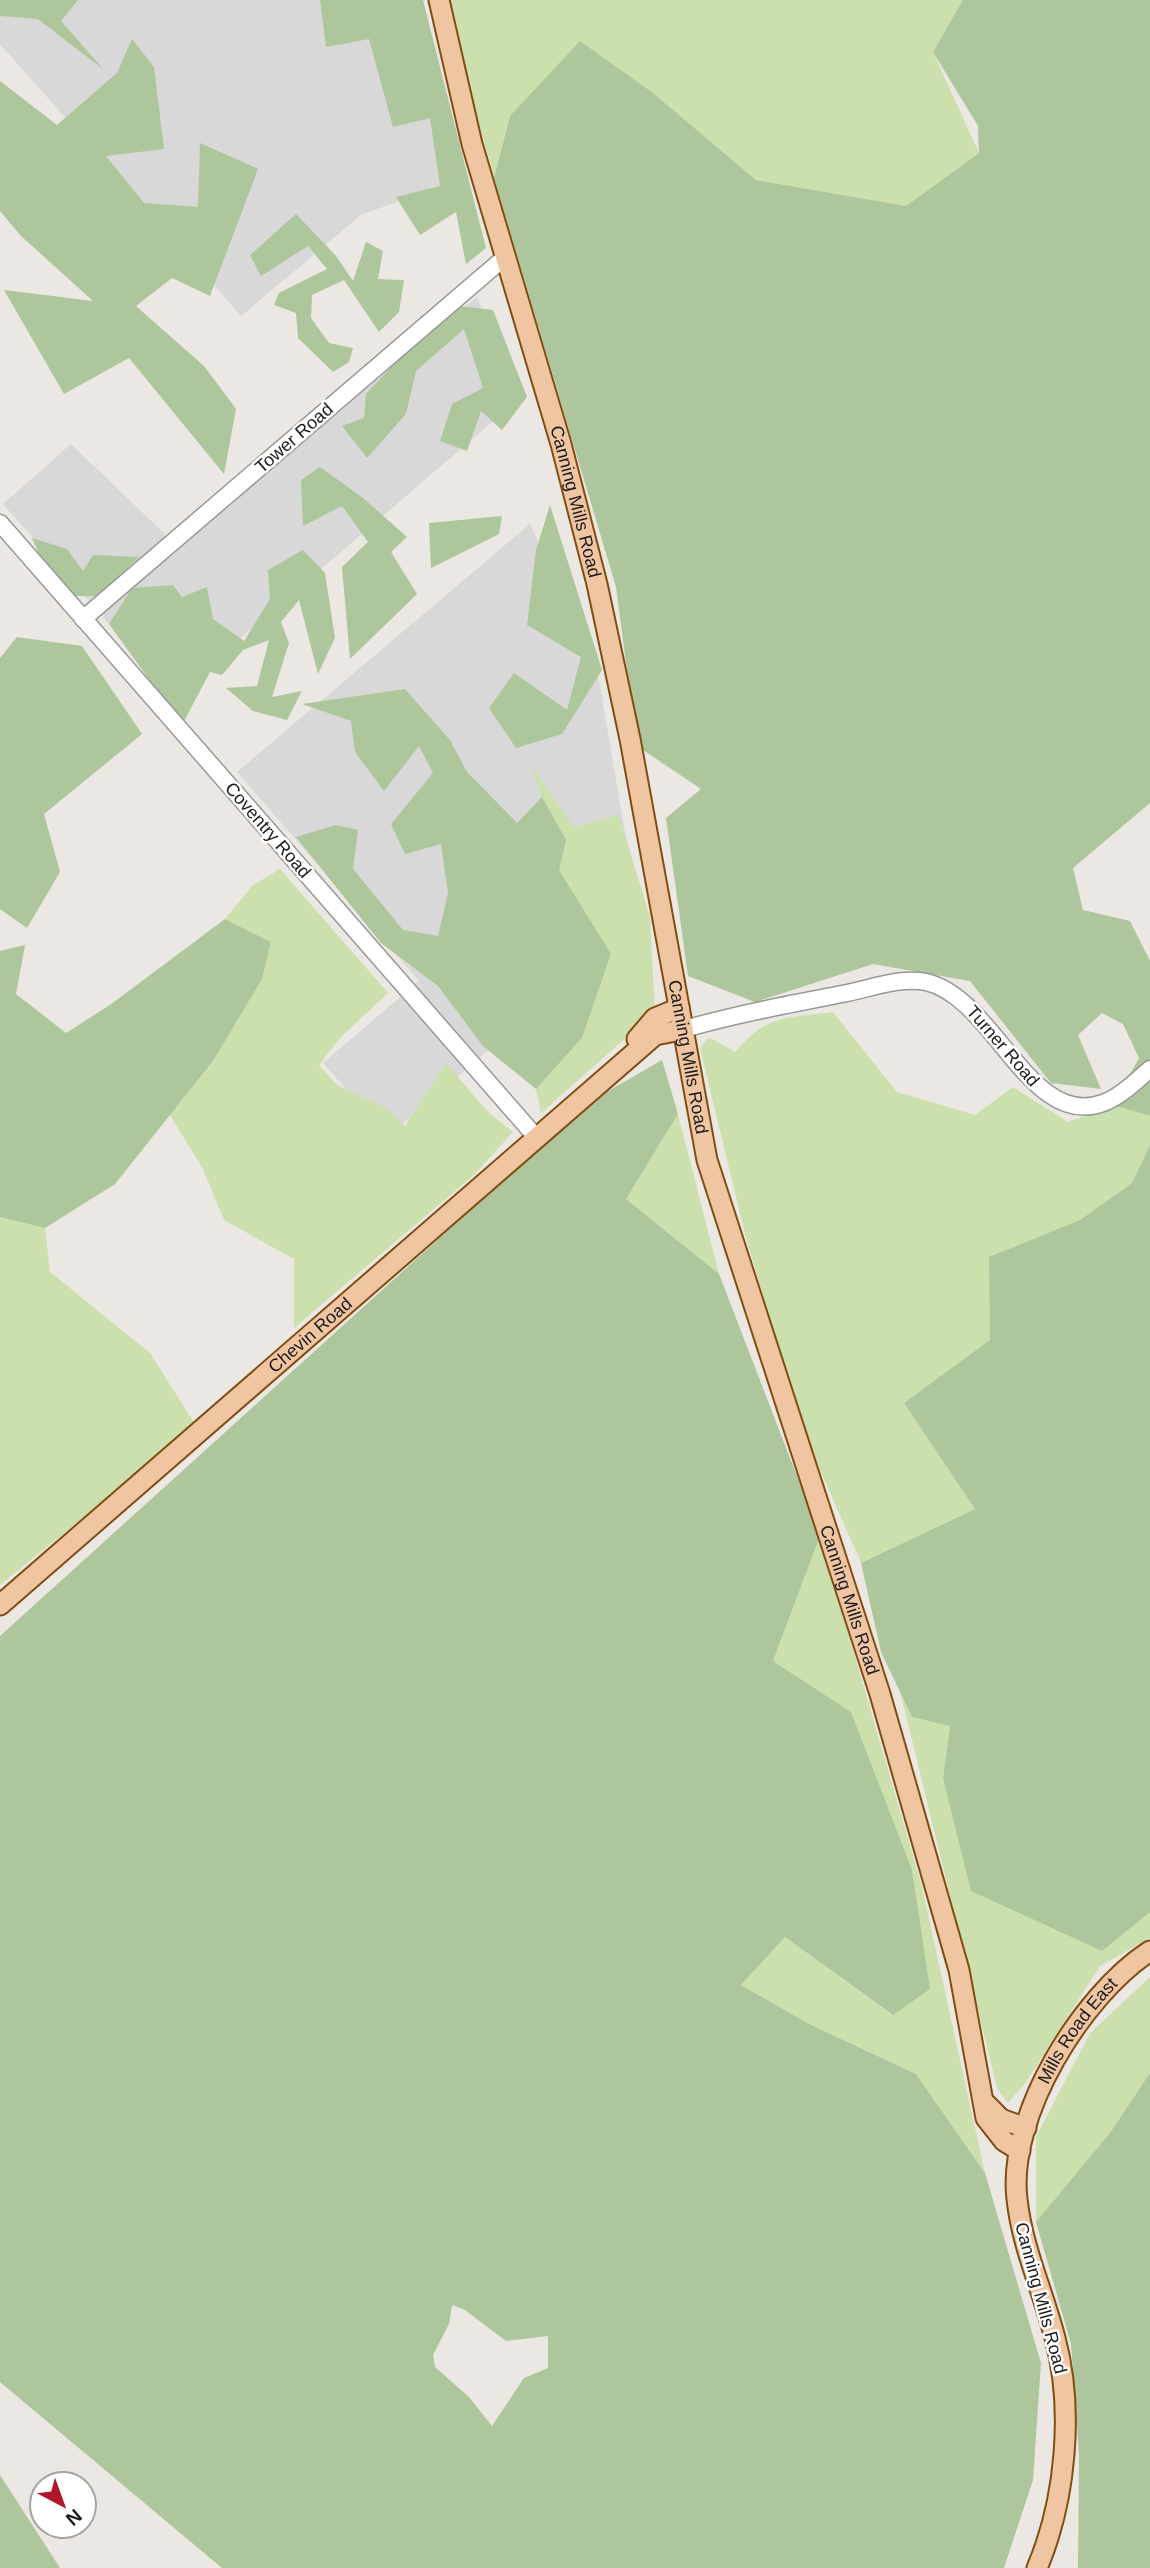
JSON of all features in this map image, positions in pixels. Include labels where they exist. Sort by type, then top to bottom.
[{"type":"main road","name":"Canning Mills Road","points":[[439,0],[472,144],[561,444],[599,594],[630,739],[681,1030],[708,1160],[880,1694],[959,1970],[986,2118],[1004,2141],[1020,2151]]},
{"type":"main road","name":"Chevin Road","points":[[621,1063],[644,1029],[655,1018],[678,1008]]},
{"type":"main road","name":"Chevin Road","points":[[0,1605],[621,1063],[655,1035],[681,1030]]},
{"type":"main road","name":"Mills Road East","points":[[1026,2128],[1060,2051],[1084,2011],[1106,1985],[1150,1951]]},
{"type":"main road","points":[[984,2102],[1001,2119],[1026,2128]]},
{"type":"main road","name":"Canning Mills Road","points":[[1026,2128],[1016,2174],[1019,2211],[1055,2337],[1065,2405],[1056,2502],[1037,2568]]},
{"type":"street","name":"Tower Road","points":[[83,619],[504,258]]},
{"type":"street","name":"Coventry Road","points":[[0,523],[536,1137]]},
{"type":"street","name":"Turner Road","points":[[681,1030],[727,1016],[877,985],[922,981],[945,988],[964,1002],[1043,1091],[1064,1105],[1085,1108],[1102,1104],[1150,1069]]},
{"type":"shaded area","points":[[0,0],[416,0],[462,178],[361,215],[241,316],[0,44]]},
{"type":"shaded area","points":[[477,297],[518,400],[173,696],[3,504],[71,444],[177,546]]},
{"type":"shaded area","points":[[530,524],[597,669],[640,919],[388,1137],[323,1063],[419,981],[237,772]]},
{"type":"green space","points":[[0,0],[78,0],[61,21],[104,70],[38,19],[0,16]]},
{"type":"green space","points":[[320,0],[423,0],[486,248],[466,264],[456,212],[420,235],[396,197],[440,186],[430,118],[393,127],[369,39],[326,47]]},
{"type":"green space","points":[[445,0],[963,0],[933,52],[979,153],[906,206],[756,180],[653,93],[510,116],[494,178]]},
{"type":"green space","points":[[963,0],[1150,0],[1150,803],[1073,868],[1083,910],[1130,921],[1150,961],[1150,1116],[1113,1105],[1139,1058],[1123,1024],[1102,1013],[1078,1035],[1101,1089],[1051,1083],[970,981],[873,964],[755,1002],[688,976],[666,818],[701,789],[637,746],[616,587],[494,178],[510,116],[580,41],[653,93],[756,180],[906,206],[979,153],[978,126],[933,52]]},
{"type":"green space","points":[[132,39],[154,67],[164,149],[106,156],[144,203],[198,207],[200,143],[258,169],[210,296],[172,278],[136,306],[204,366],[236,409],[224,474],[129,358],[64,394],[4,290],[93,301],[21,236],[0,211],[0,81],[57,125],[117,73]]},
{"type":"green space","points":[[296,214],[336,256],[353,281],[366,242],[383,251],[378,279],[404,280],[399,312],[379,332],[344,280],[312,295],[311,318],[329,343],[353,348],[349,362],[333,372],[298,338],[296,313],[274,305],[279,293],[327,269],[308,246],[261,276],[250,255]]},
{"type":"green space","points":[[460,306],[493,310],[527,397],[502,430],[481,411],[467,451],[440,441],[452,404],[483,388],[464,329],[416,371],[406,414],[367,458],[342,426],[364,418],[366,394],[417,339]]},
{"type":"green space","points":[[320,467],[363,498],[407,537],[391,552],[417,594],[350,659],[342,567],[368,542],[342,506],[303,526],[301,480]]},
{"type":"green space","points":[[550,505],[602,670],[562,734],[516,748],[489,708],[514,673],[567,710],[581,657],[527,625],[536,550]]},
{"type":"green space","points":[[502,516],[499,534],[431,568],[429,523]]},
{"type":"green space","points":[[32,538],[67,549],[83,571],[93,555],[139,557],[98,596],[75,596],[39,554]]},
{"type":"green space","points":[[303,550],[325,573],[335,638],[318,674],[299,600],[281,622],[289,643],[272,697],[302,691],[287,720],[253,711],[226,688],[257,686],[269,640],[243,650],[222,675],[210,672],[182,725],[109,624],[132,588],[173,585],[182,597],[207,587],[213,619],[244,641],[270,599],[268,570]]},
{"type":"green space","points":[[17,637],[82,646],[142,734],[44,814],[60,872],[27,928],[0,909],[0,658]]},
{"type":"green space","points":[[405,689],[450,740],[467,772],[517,823],[542,797],[566,840],[559,870],[611,954],[582,1038],[536,1089],[483,1046],[438,986],[381,943],[296,837],[336,825],[358,830],[353,869],[403,930],[438,936],[448,893],[441,844],[405,854],[391,824],[433,773],[419,746],[384,791],[355,752],[351,721],[302,704]]},
{"type":"green space","points":[[530,764],[574,827],[619,815],[650,917],[655,1012],[541,1113],[536,1089],[582,1038],[611,954],[558,870],[566,840],[542,797]]},
{"type":"green space","points":[[280,869],[388,993],[340,1038],[319,1065],[337,1085],[385,1107],[405,1126],[446,1063],[488,1112],[513,1132],[475,1174],[294,1328],[294,1259],[224,1220],[203,1169],[170,1115],[213,1061],[262,979],[271,942],[225,919],[253,885]]},
{"type":"green space","points":[[225,919],[271,942],[262,979],[213,1061],[115,1184],[45,1228],[0,1217],[0,951],[25,945],[16,994],[66,1033],[110,1005]]},
{"type":"green space","points":[[833,1012],[897,1092],[975,1115],[1013,1087],[1068,1122],[1113,1105],[1150,1116],[1150,1145],[1132,1183],[1080,1220],[989,1257],[991,1340],[904,1403],[975,1509],[861,1563],[802,1429],[745,1234],[700,1048],[709,1037],[735,1052],[747,1039],[768,1024],[789,1017]]},
{"type":"green space","points":[[662,1060],[678,1114],[626,1199],[719,1274],[820,1536],[773,1661],[851,1712],[912,1870],[930,1989],[893,2015],[785,1937],[741,1985],[809,2024],[916,2074],[985,2173],[1041,2363],[1033,2480],[1004,2568],[222,2568],[0,2382],[0,1636],[591,1101]],"holes":[[[452,2305],[465,2310],[506,2341],[548,2336],[548,2368],[524,2378],[492,2426],[469,2397],[435,2367],[433,2355],[449,2324]]]},
{"type":"green space","points":[[678,1114],[719,1274],[626,1199]]},
{"type":"green space","points":[[1150,1145],[1150,1912],[1102,1951],[971,1891],[943,1778],[950,1726],[912,1717],[881,1652],[861,1563],[975,1509],[904,1403],[990,1340],[989,1257],[1080,1220],[1132,1183]]},
{"type":"green space","points":[[0,1217],[45,1228],[50,1272],[150,1353],[196,1426],[0,1585]]},
{"type":"green space","points":[[820,1536],[922,1887],[985,2173],[916,2074],[809,2024],[741,1985],[785,1937],[892,2015],[851,1712],[773,1661]]},
{"type":"green space","points":[[900,1691],[912,1717],[950,1725],[943,1778],[1102,1951],[1150,1912],[1150,1938],[1100,1966],[1026,2082],[1008,2103],[997,2088]]},
{"type":"green space","points":[[1150,1977],[1150,2073],[1110,2133],[1036,2222],[1036,2137],[1090,2033]]},
{"type":"green space","points":[[1150,2073],[1150,2568],[1078,2568],[1079,2456],[1071,2344],[1036,2222],[1110,2133]]},
{"type":"green space","points":[[0,2475],[28,2518],[28,2540],[42,2540],[60,2568],[0,2568]]}]
